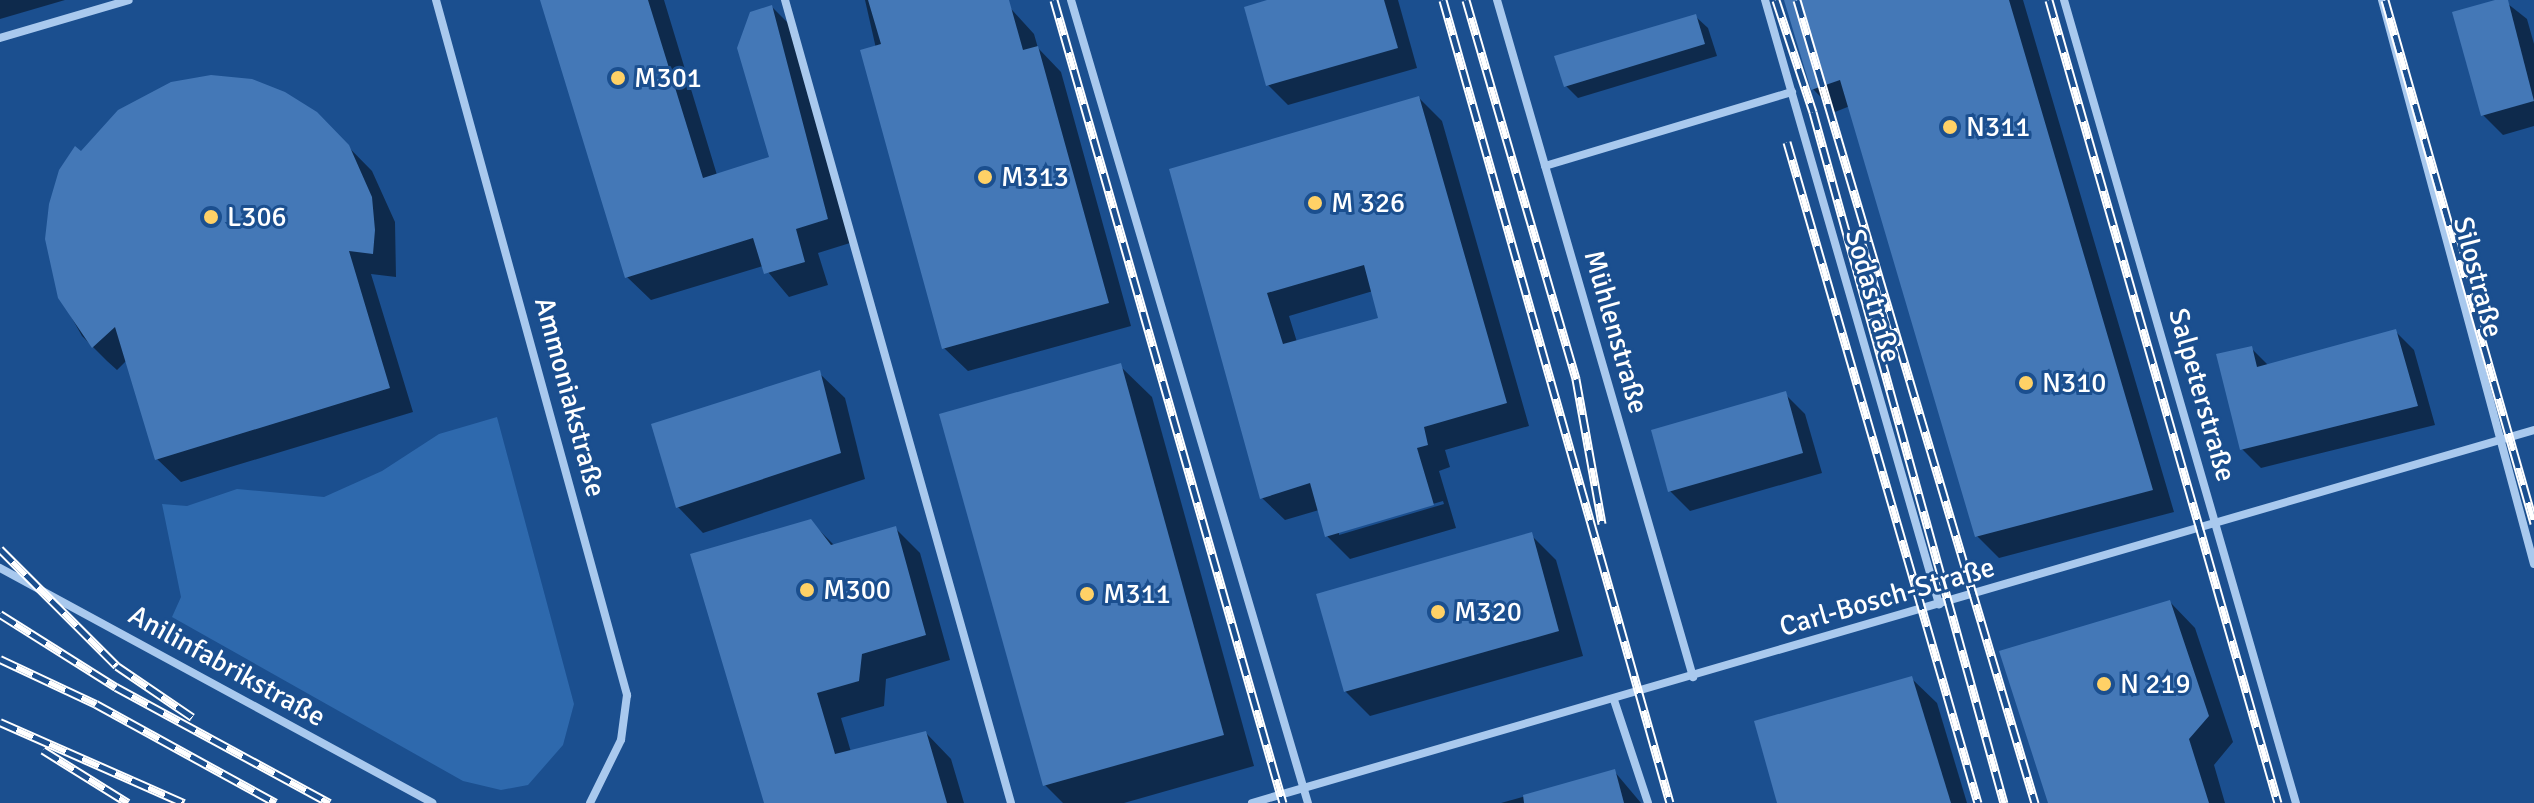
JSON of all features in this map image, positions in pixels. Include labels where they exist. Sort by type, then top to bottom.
[{"type":"street","points":[[0,38],[129,0]]},
{"type":"street","name":"Ammoniakstraße","points":[[436,0],[627,695],[621,740],[590,803]]},
{"type":"street","points":[[785,0],[1011,803]]},
{"type":"street","points":[[1071,0],[1308,803]]},
{"type":"street","name":"Mühlenstraße","points":[[1497,0],[1693,677]]},
{"type":"street","name":"Sodastraße","points":[[1765,0],[1939,604]]},
{"type":"street","name":"Salpeterstraße","points":[[2064,0],[2296,803]]},
{"type":"street","name":"Silostraße","points":[[2382,0],[2498,440],[2534,564]]},
{"type":"street","points":[[1545,166],[1792,92]]},
{"type":"street","name":"Carl-Bosch-Straße","points":[[1252,803],[2534,430]]},
{"type":"street","name":"Anilinfabrikstraße","points":[[0,568],[432,803]]},
{"type":"street","points":[[1614,700],[1648,803]]},
{"type":"shaded area","points":[[497,417],[574,704],[563,745],[528,785],[501,790],[463,781],[172,617],[181,597],[162,504],[187,506],[237,489],[324,497],[382,471],[439,434]]},
{"type":"building","name":"M301","points":[[540,0],[648,0],[703,178],[769,157],[737,48],[750,12],[772,5],[828,219],[796,229],[805,262],[764,274],[753,238],[625,278]]},
{"type":"building","name":"M313","points":[[868,0],[1009,0],[1023,50],[1038,46],[1109,303],[942,349],[860,50],[881,44]]},
{"type":"building","points":[[1267,0],[1384,0],[1398,48],[1266,86],[1244,7]]},
{"type":"building","name":"N310","points":[[1784,0],[2009,0],[2153,490],[1975,537],[1840,80],[1811,90]]},
{"type":"building","points":[[2495,0],[2508,0],[2534,101],[2481,116],[2452,12]]},
{"type":"building","points":[[1696,14],[1705,44],[1564,87],[1554,56]]},
{"type":"building","name":"L306","points":[[211,75],[252,79],[285,92],[317,112],[349,145],[372,197],[375,230],[373,254],[349,251],[390,388],[155,460],[115,327],[92,348],[58,298],[45,239],[49,204],[59,170],[75,146],[81,151],[118,110],[171,82]]},
{"type":"building","points":[[1419,96],[1507,403],[1424,427],[1428,445],[1417,448],[1434,505],[1325,537],[1310,483],[1260,499],[1169,169]],"holes":[[[1364,265],[1378,318],[1283,344],[1267,293]]]},
{"type":"building","points":[[2396,329],[2418,406],[2240,450],[2216,354],[2252,346],[2257,367]]},
{"type":"building","name":"M311","points":[[1121,363],[1224,735],[1043,786],[939,414]]},
{"type":"building","points":[[820,370],[841,453],[676,508],[651,424]]},
{"type":"building","points":[[1786,391],[1803,453],[1668,492],[1651,430]]},
{"type":"building","name":"M300","points":[[811,519],[831,545],[896,526],[926,635],[862,654],[859,681],[817,693],[835,754],[926,731],[947,803],[764,803],[690,554]]},
{"type":"building","name":"M320","points":[[1532,532],[1559,631],[1344,692],[1316,594]]},
{"type":"building","name":"N 219","points":[[2170,600],[2209,716],[2189,739],[2209,803],[2048,803],[1999,651]]},
{"type":"building","points":[[1912,676],[1951,803],[1777,803],[1754,721]]},
{"type":"building","points":[[1615,769],[1624,803],[1524,803],[1523,795]]},
{"type":"railway","points":[[1054,0],[1283,803]]},
{"type":"railway","points":[[1443,0],[1670,803]]},
{"type":"railway","points":[[1466,0],[1576,379],[1602,524]]},
{"type":"railway","points":[[1776,0],[1813,112],[2004,803]]},
{"type":"railway","points":[[1797,0],[2035,803]]},
{"type":"railway","points":[[2049,0],[2278,803]]},
{"type":"railway","points":[[2385,0],[2534,523]]},
{"type":"railway","points":[[1787,142],[1978,803]]},
{"type":"railway","points":[[0,549],[117,666],[192,717]]},
{"type":"railway","points":[[0,614],[116,687],[330,803]]},
{"type":"railway","points":[[0,659],[96,704],[276,803]]},
{"type":"railway","points":[[0,722],[184,803]]},
{"type":"railway","points":[[43,750],[128,803]]},
{"type":"place","name":"M301","points":[[618,78]]},
{"type":"place","name":"N311","points":[[1950,127]]},
{"type":"place","name":"M313","points":[[985,177]]},
{"type":"place","name":"M 326","points":[[1315,203]]},
{"type":"place","name":"L306","points":[[211,217]]},
{"type":"place","name":"N310","points":[[2026,383]]},
{"type":"place","name":"M300","points":[[807,590]]},
{"type":"place","name":"M311","points":[[1087,594]]},
{"type":"place","name":"M320","points":[[1438,612]]},
{"type":"place","name":"N 219","points":[[2104,684]]}]
